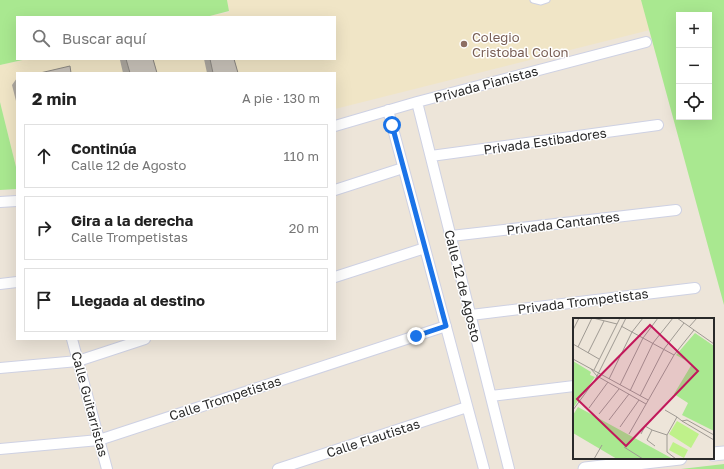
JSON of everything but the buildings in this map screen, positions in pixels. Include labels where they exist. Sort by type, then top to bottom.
[{"type":"street","name":"Privada Pianistas","points":[[336,126],[388,110],[646,42]]},
{"type":"street","name":"Calle 12 de Agosto","points":[[418,102],[509,469]]},
{"type":"street","name":"Calle 12 de Agosto","points":[[388,110],[484,469]]},
{"type":"street","name":"Privada Estibadores","points":[[431,156],[658,125]]},
{"type":"street","points":[[336,190],[403,168]]},
{"type":"street","points":[[0,202],[16,201]]},
{"type":"street","name":"Privada Cantantes","points":[[451,236],[676,210]]},
{"type":"street","points":[[336,277],[425,248]]},
{"type":"street","points":[[0,284],[16,282]]},
{"type":"street","name":"Privada Trompetistas","points":[[470,315],[695,288]]},
{"type":"street","name":"Calle Trompetistas","points":[[0,450],[99,440],[446,326]]},
{"type":"street","name":"Calle Guitarristas","points":[[72,340],[107,469]]},
{"type":"street","points":[[0,368],[78,361],[142,340]]},
{"type":"street","points":[[491,396],[573,386]]},
{"type":"street","name":"Calle Flautistas","points":[[278,469],[467,407]]},
{"type":"street","points":[[714,454],[724,453]]},
{"type":"street","points":[[585,469],[671,459]]},
{"type":"lane","points":[[533,0],[542,2],[547,0]]},
{"type":"shaded area","name":"Colegio Cristobal Colon","points":[[227,0],[641,0],[650,30],[336,109],[336,72],[16,72],[16,167],[0,102],[0,65],[22,60],[336,60],[336,16],[211,16],[229,12]]},
{"type":"green space","points":[[0,0],[227,0],[229,11],[210,16],[16,16],[16,60],[22,60],[0,65]]},
{"type":"green space","points":[[641,0],[724,0],[724,305]]},
{"type":"green space","points":[[0,102],[16,167],[16,189],[0,190]]},
{"type":"green space","points":[[724,464],[724,469],[681,469]]},
{"type":"place","name":"Colegio Cristobal Colon","points":[[464,44]]},
{"type":"route","points":[[392,125],[446,326],[416,336]]}]
